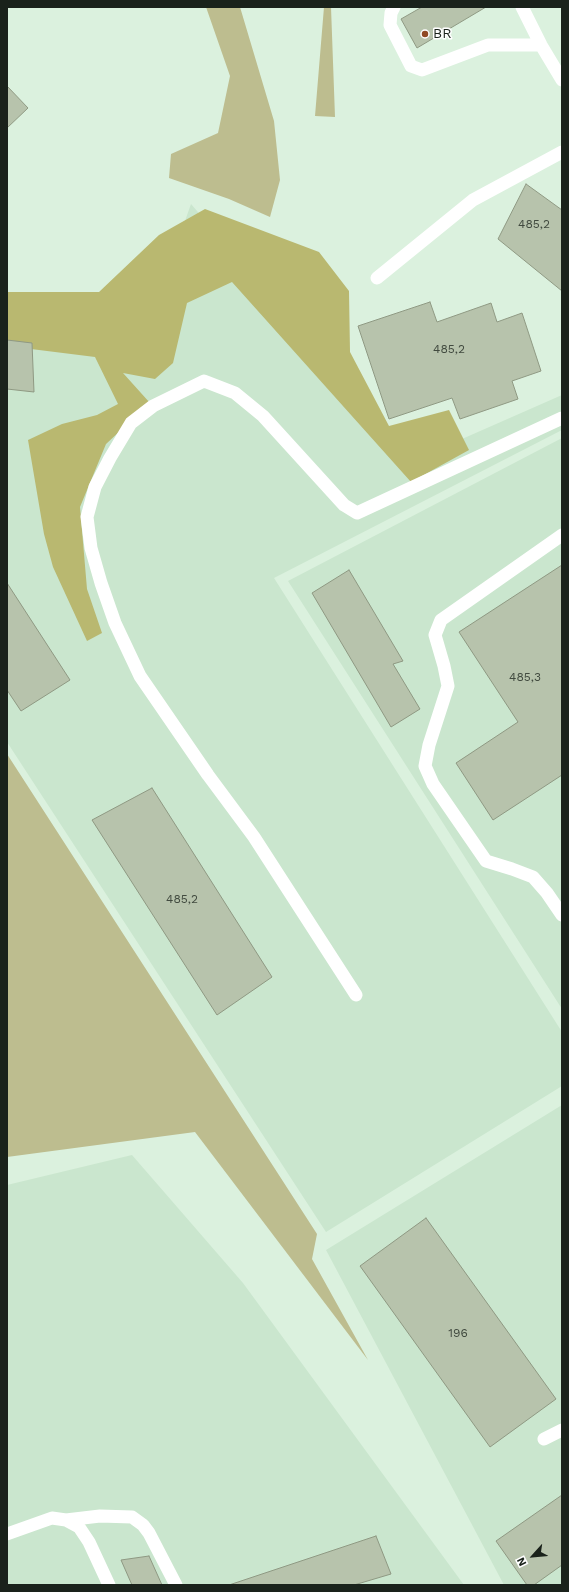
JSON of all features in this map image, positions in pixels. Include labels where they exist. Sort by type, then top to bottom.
[{"type":"lane","points":[[394,7],[391,13],[390,25],[411,66],[422,70],[488,45],[540,45]]},
{"type":"lane","points":[[522,7],[540,45],[562,80]]},
{"type":"lane","points":[[377,278],[473,200],[562,152]]},
{"type":"lane","points":[[356,995],[254,837],[204,769],[140,676],[114,624],[91,548],[87,517],[95,487],[131,423],[153,406],[204,381],[235,394],[263,416],[344,505],[357,513],[562,418]]},
{"type":"lane","points":[[562,535],[441,620],[435,636],[448,686],[429,745],[425,766],[433,784],[486,861],[533,877],[547,893],[562,915]]},
{"type":"lane","points":[[544,1439],[562,1430]]},
{"type":"lane","points":[[7,1534],[52,1518],[66,1520],[100,1516],[132,1517],[143,1525],[149,1533],[176,1585]]},
{"type":"lane","points":[[66,1520],[79,1527],[89,1542],[109,1585]]},
{"type":"shaded area","points":[[206,7],[240,7],[274,121],[280,180],[270,217],[229,199],[169,178],[171,154],[218,133],[230,76]]},
{"type":"shaded area","points":[[324,7],[331,7],[335,117],[315,116]]},
{"type":"shaded area","points":[[191,204],[412,461],[562,395],[562,430],[274,578],[562,1032],[562,1086],[326,1232],[7,742],[7,301],[158,297]]},
{"type":"shaded area","points":[[205,209],[319,252],[349,291],[350,352],[389,426],[449,410],[469,450],[411,482],[232,282],[187,303],[173,363],[155,379],[123,373],[150,403],[106,444],[80,507],[87,589],[102,633],[87,641],[53,567],[44,534],[28,440],[62,424],[97,415],[118,404],[95,357],[7,346],[7,292],[99,292],[159,235]]},
{"type":"shaded area","points":[[562,438],[562,1009],[288,581]]},
{"type":"shaded area","points":[[7,754],[317,1234],[312,1259],[368,1360],[195,1132],[7,1157]]},
{"type":"shaded area","points":[[562,1105],[562,1585],[504,1585],[326,1250]]},
{"type":"shaded area","points":[[132,1155],[243,1283],[464,1585],[7,1585],[7,1185]]},
{"type":"building","name":"BR","points":[[422,7],[486,7],[417,48],[401,19]]},
{"type":"building","points":[[7,86],[28,108],[7,128]]},
{"type":"building","points":[[526,184],[562,210],[562,291],[498,239]]},
{"type":"building","points":[[430,302],[437,322],[491,303],[497,322],[522,313],[541,371],[512,381],[518,399],[460,419],[452,398],[389,419],[358,326]]},
{"type":"building","points":[[7,340],[32,343],[34,392],[7,389]]},
{"type":"building","points":[[562,565],[562,775],[493,820],[456,763],[518,722],[459,632]]},
{"type":"building","points":[[349,570],[403,661],[393,664],[420,709],[391,727],[312,593]]},
{"type":"building","points":[[7,583],[70,680],[21,711],[7,690]]},
{"type":"building","points":[[152,788],[272,977],[217,1015],[92,820]]},
{"type":"building","points":[[426,1218],[556,1399],[490,1447],[360,1266]]},
{"type":"building","points":[[562,1495],[562,1565],[534,1585],[527,1585],[496,1541]]},
{"type":"building","points":[[376,1536],[391,1574],[354,1585],[229,1585]]},
{"type":"building","points":[[149,1556],[162,1585],[132,1585],[121,1560]]},
{"type":"place","name":"BR","points":[[425,34]]}]
